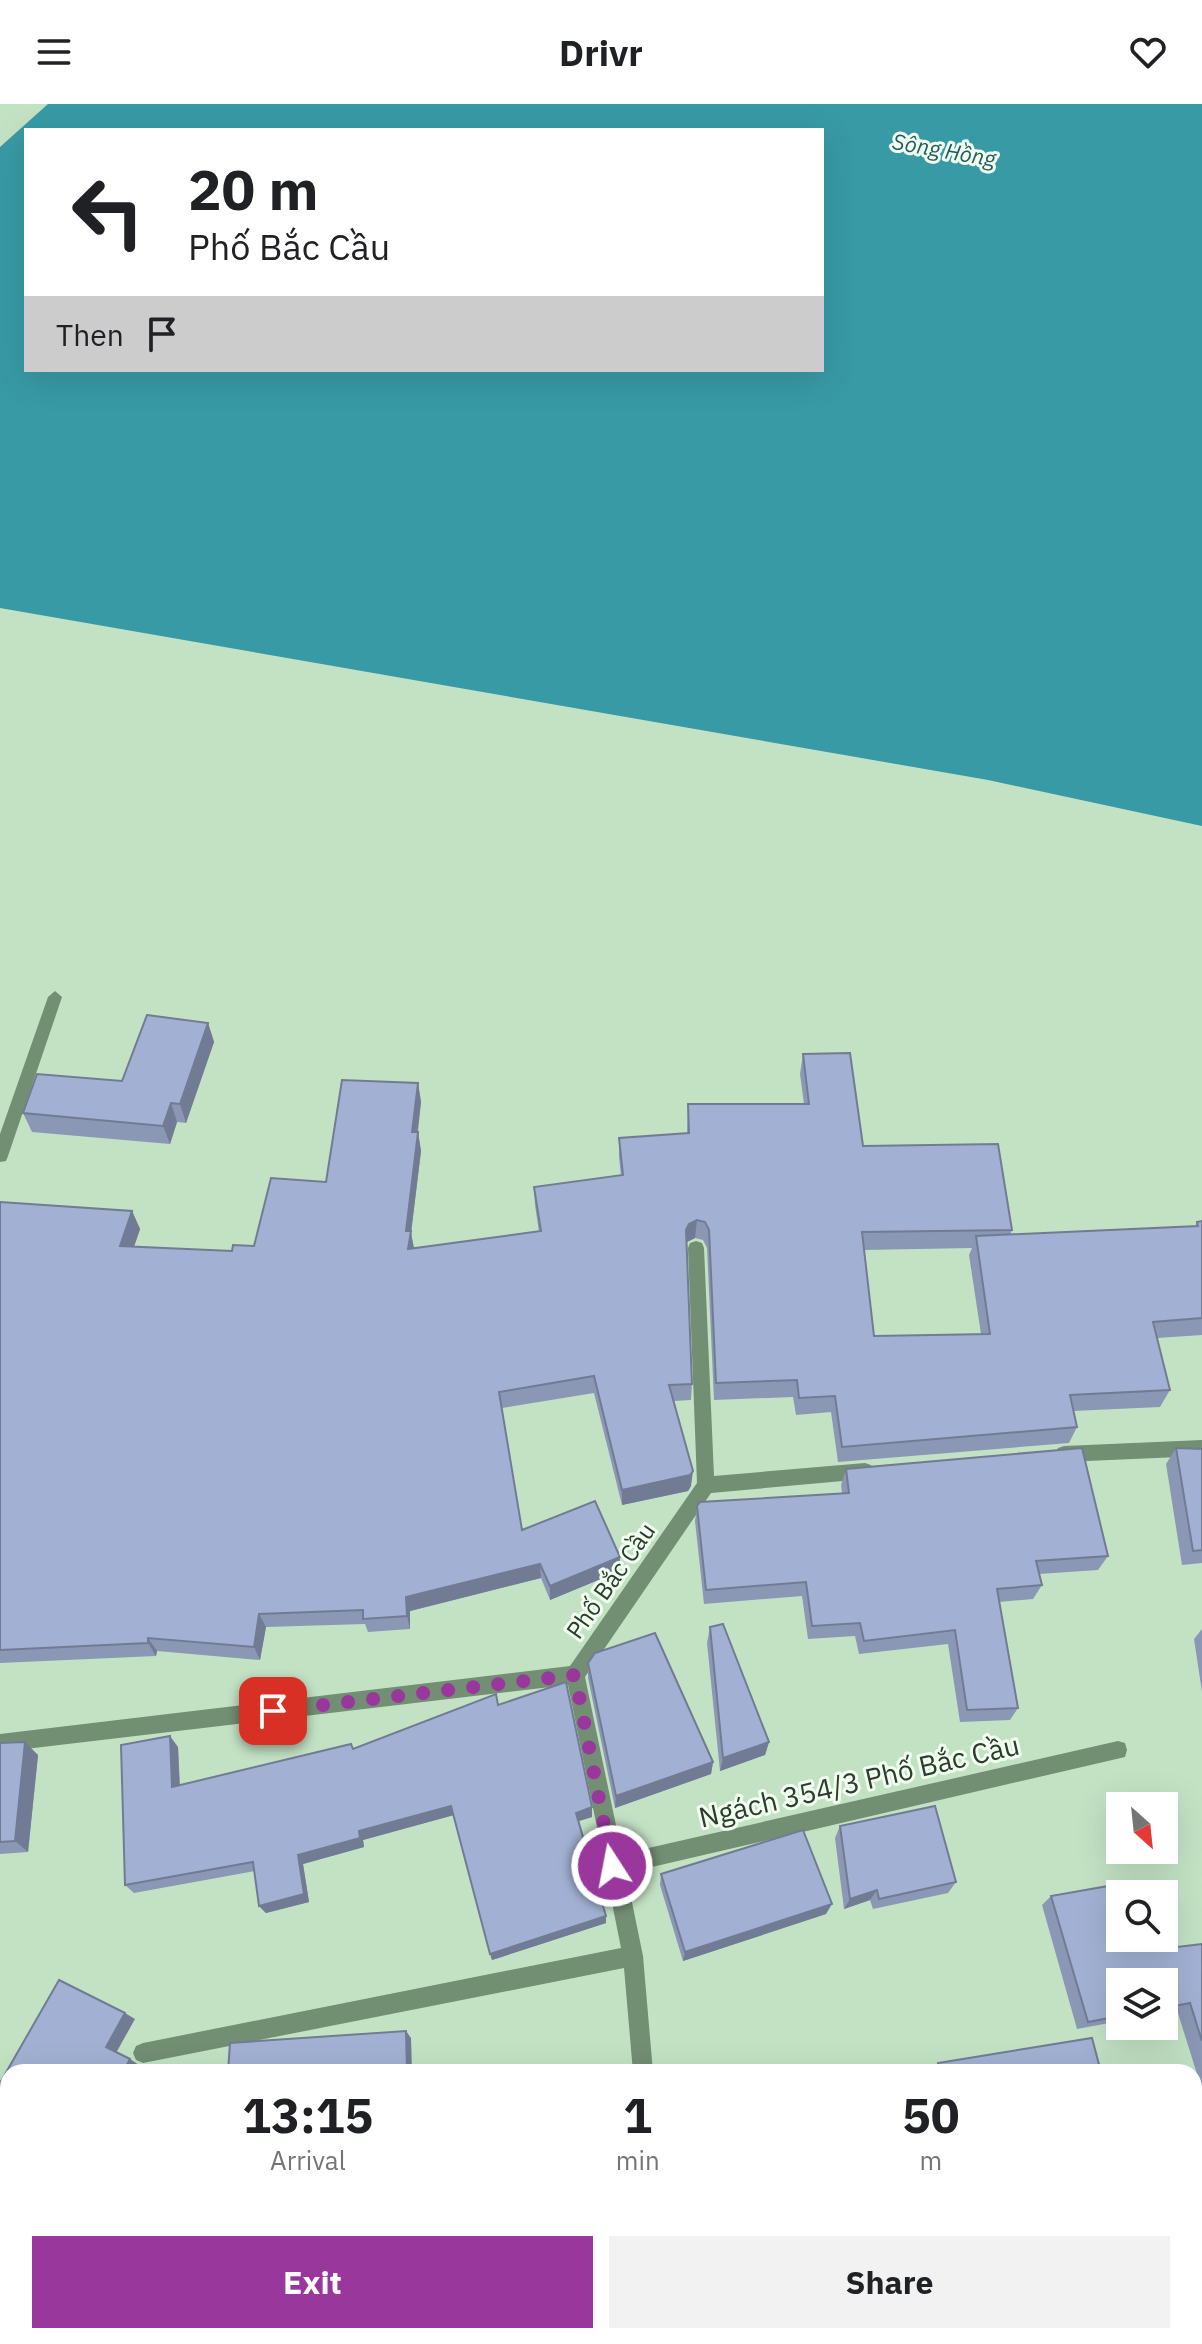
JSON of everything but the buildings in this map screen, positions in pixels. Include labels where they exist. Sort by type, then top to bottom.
[{"type":"street","points":[[0,1156],[55,997]]},
{"type":"street","points":[[696,1248],[706,1485],[878,1470]]},
{"type":"street","points":[[1050,1455],[1202,1448]]},
{"type":"street","name":"Phố Bắc Cầu","points":[[0,1743],[575,1675],[706,1485]]},
{"type":"street","points":[[575,1675],[633,1956],[642,2064]]},
{"type":"street","name":"Ngách 354/3 Phố Bắc Cầu","points":[[612,1866],[1118,1750]]},
{"type":"street","points":[[143,2053],[633,1956]]},
{"type":"water","name":"Sông Hồng","points":[[0,104],[1202,104],[1202,826],[988,780],[0,608]]},
{"type":"pier","points":[[0,104],[48,104],[0,147]]},
{"type":"route","points":[[273,1711],[575,1675],[612,1866]]}]
